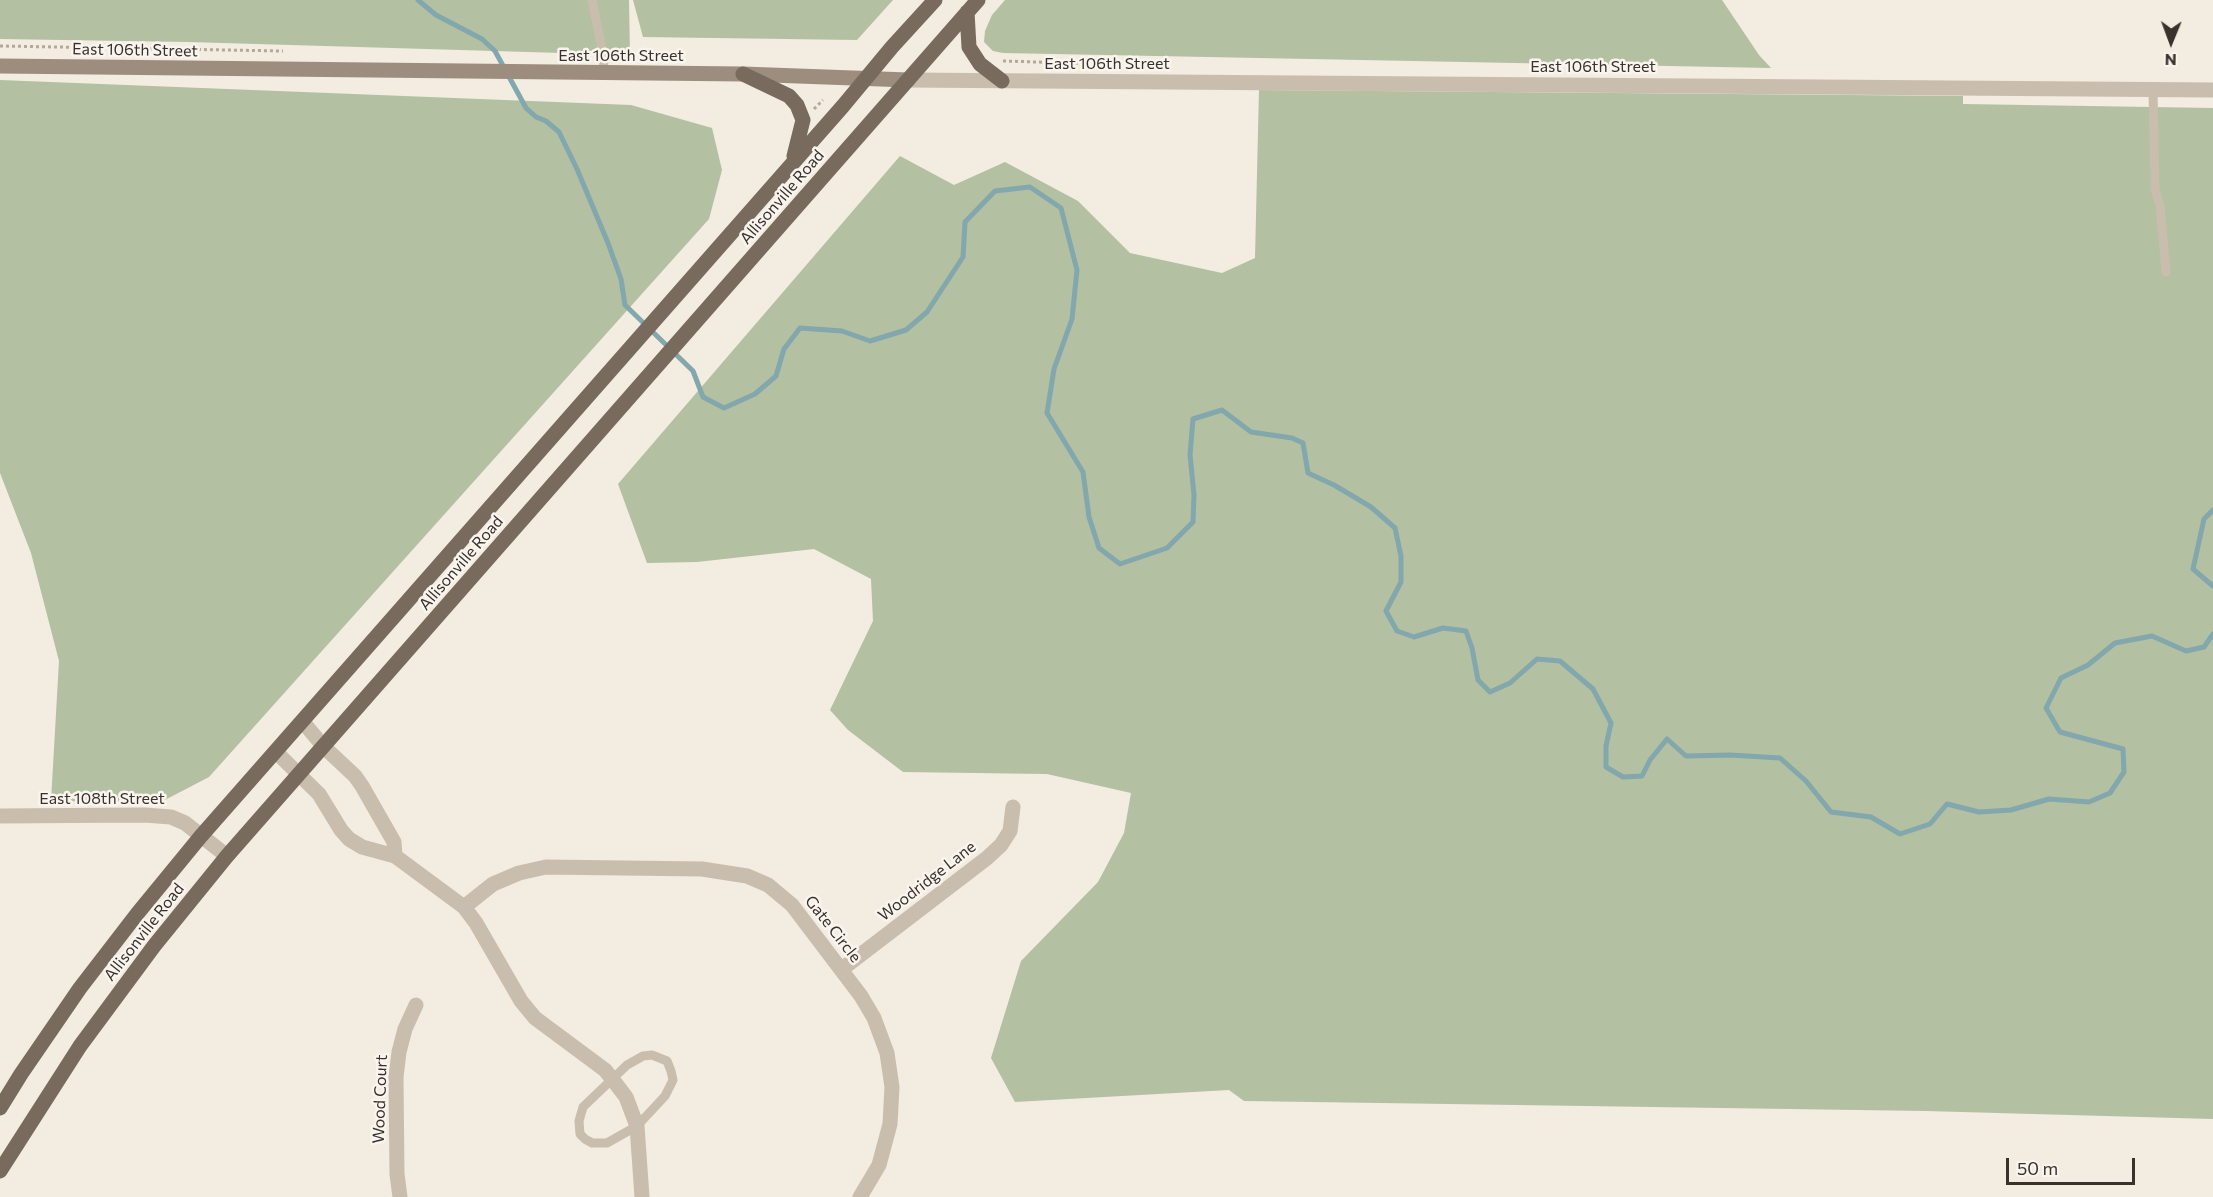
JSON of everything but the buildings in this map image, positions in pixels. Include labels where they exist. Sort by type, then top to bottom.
[{"type":"main road","name":"Allisonville Road","points":[[0,1108],[52,1028],[106,953],[201,836],[935,0]]},
{"type":"main road","name":"Allisonville Road","points":[[2,1162],[93,1028],[227,856],[978,0]]},
{"type":"main road","points":[[967,12],[969,47],[980,64],[1002,81]]},
{"type":"main road","name":"East 106th Street","points":[[0,66],[743,74],[908,80]]},
{"type":"main road","points":[[743,74],[789,96],[802,114],[802,128],[790,165]]},
{"type":"street","name":"East 106th Street","points":[[908,80],[2213,90]]},
{"type":"street","points":[[303,722],[362,786],[394,842],[395,856]]},
{"type":"street","points":[[276,752],[319,795],[349,840],[362,847],[395,856],[464,907],[476,923],[521,1001],[535,1018],[605,1070],[626,1098],[637,1126],[642,1197]]},
{"type":"street","name":"Woodridge Lane","points":[[842,969],[1001,845],[1010,831],[1013,807]]},
{"type":"street","name":"East 108th Street","points":[[0,816],[163,815],[178,819],[227,856]]},
{"type":"street","name":"Gate Circle","points":[[464,907],[493,884],[532,869],[546,867],[680,868],[726,871],[747,876],[768,885],[792,904],[842,969],[874,1018],[887,1053],[892,1087],[890,1124],[879,1165],[860,1197]]},
{"type":"street","name":"Wood Court","points":[[400,1197],[397,1174],[396,1077],[405,1029],[416,1005]]},
{"type":"lane","points":[[592,0],[604,59],[603,74]]},
{"type":"lane","points":[[2153,90],[2155,190],[2160,205],[2166,272]]},
{"type":"lane","points":[[643,1056],[658,1056],[667,1060],[673,1080],[671,1089],[637,1126],[607,1143],[592,1143],[580,1134],[579,1114],[583,1107],[613,1080],[627,1065],[643,1056]]},
{"type":"path","points":[[0,46],[285,51]]},
{"type":"green space","points":[[0,0],[629,0],[630,55],[0,39]]},
{"type":"green space","points":[[633,0],[893,0],[857,40],[643,37]]},
{"type":"green space","points":[[1005,0],[1722,0],[1759,55],[1771,68],[1003,53],[993,51],[984,42],[985,31],[992,15]]},
{"type":"green space","points":[[0,80],[631,105],[712,128],[722,170],[709,219],[209,777],[161,802],[51,801],[59,661],[31,553],[0,473]]},
{"type":"green space","points":[[1259,90],[1963,96],[1963,104],[2213,108],[2213,1119],[1926,1111],[1244,1101],[1229,1090],[1015,1102],[991,1058],[1021,961],[1098,882],[1124,833],[1131,793],[1047,774],[903,772],[848,730],[830,710],[873,621],[871,579],[814,549],[697,562],[647,563],[618,484],[900,156],[954,185],[1005,162],[1078,201],[1130,253],[1222,273],[1255,258]]},
{"type":"waterway","points":[[418,0],[436,15],[482,39],[495,51],[526,108],[559,132],[608,243],[621,279],[625,305],[693,371],[703,397],[724,408],[755,394],[776,376],[784,349],[800,328],[842,331],[870,341],[906,330],[927,312],[963,257],[965,222],[995,191],[1030,187],[1061,208],[1077,270],[1072,319],[1054,369],[1047,413],[1083,472],[1089,517],[1099,548],[1120,564],[1167,548],[1193,522],[1194,495],[1190,455],[1193,419],[1222,410],[1251,432],[1292,438],[1303,443],[1308,473],[1371,507],[1395,528],[1401,556],[1401,582],[1386,611],[1397,631],[1414,637],[1443,628],[1466,631],[1478,680],[1490,692],[1510,683],[1537,659],[1560,661],[1593,689],[1611,723],[1606,746],[1606,767],[1623,777],[1642,776],[1650,760],[1667,739],[1686,756],[1730,755],[1780,758],[1806,781],[1831,812],[1871,817],[1900,834],[1930,824],[1947,804],[1979,812],[2011,810],[2049,799],[2089,802],[2110,793],[2124,772],[2123,749],[2060,732],[2046,708],[2061,678],[2088,665],[2115,643],[2152,636],[2186,651],[2204,647],[2213,634]]},
{"type":"waterway","points":[[2213,510],[2204,519],[2193,569],[2213,586]]}]
